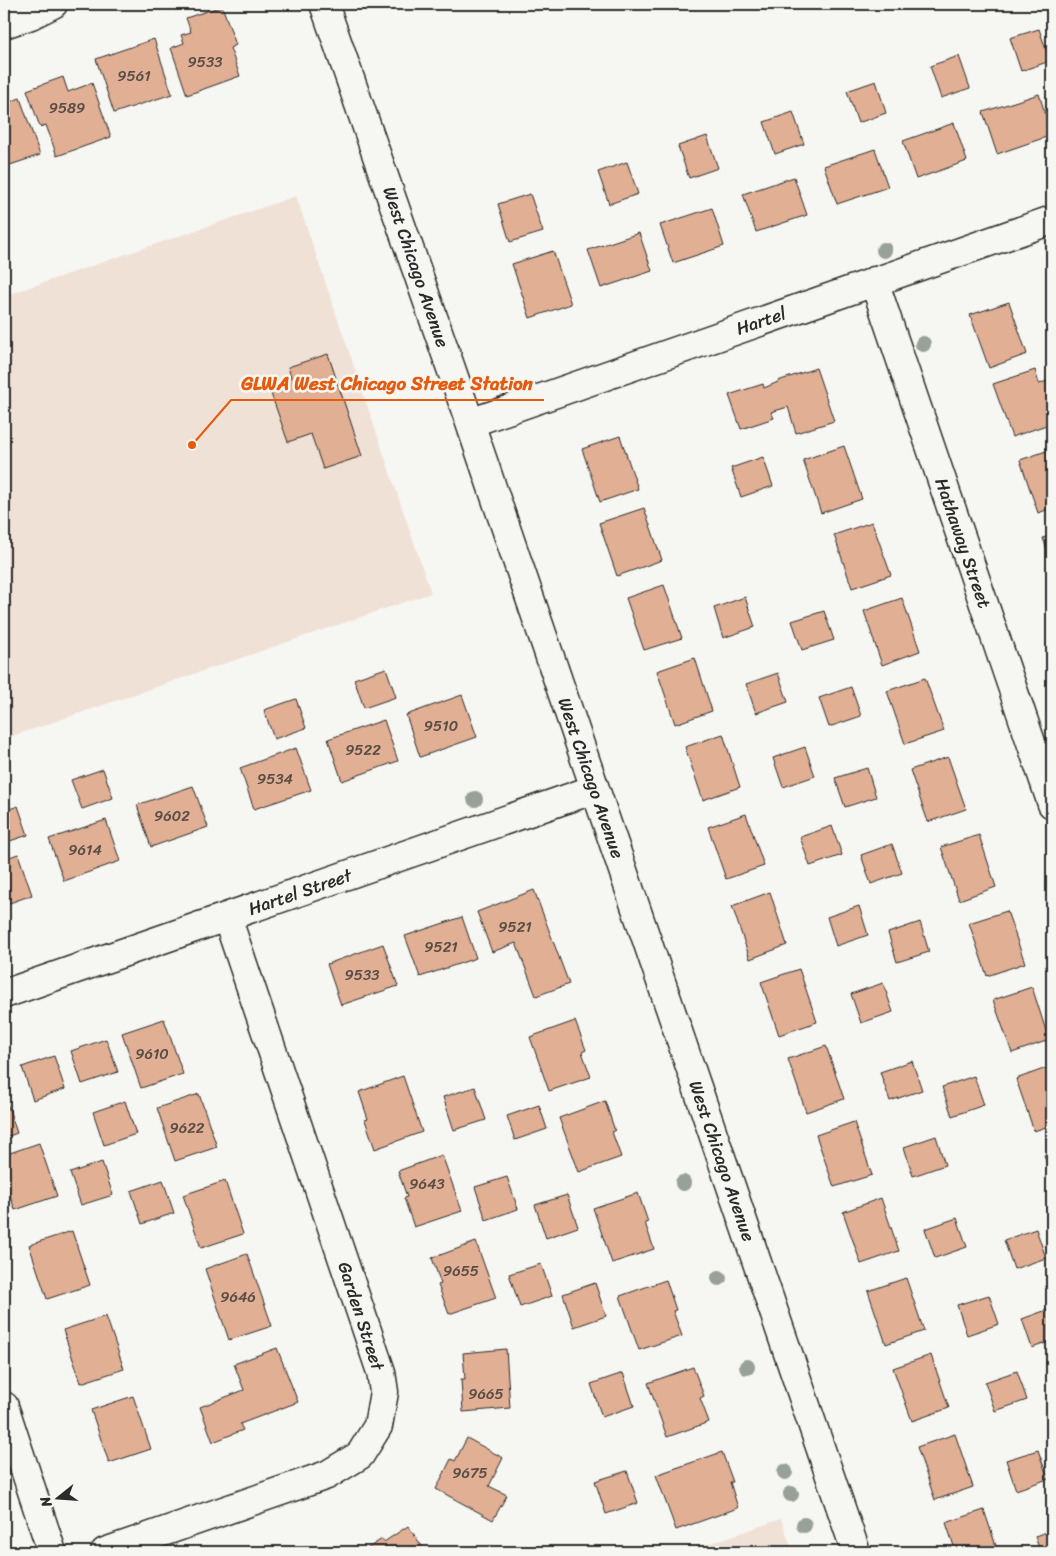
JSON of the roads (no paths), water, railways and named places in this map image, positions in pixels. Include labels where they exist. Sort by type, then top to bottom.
[{"type":"street","points":[[4,24],[31,15],[53,4]]},
{"type":"street","name":"West Chicago Avenue","points":[[324,4],[595,789],[851,1551]]},
{"type":"street","name":"Hartel","points":[[470,423],[1052,220]]},
{"type":"street","name":"Hathaway Street","points":[[874,281],[1052,804]]},
{"type":"street","name":"Hartel Street","points":[[4,994],[595,789]]},
{"type":"street","name":"Garden Street","points":[[105,1552],[327,1475],[360,1455],[378,1426],[384,1392],[381,1372],[227,917]]},
{"type":"street","points":[[4,1406],[52,1552]]},
{"type":"place","name":"GLWA West Chicago Street Station","points":[[192,445]]}]
